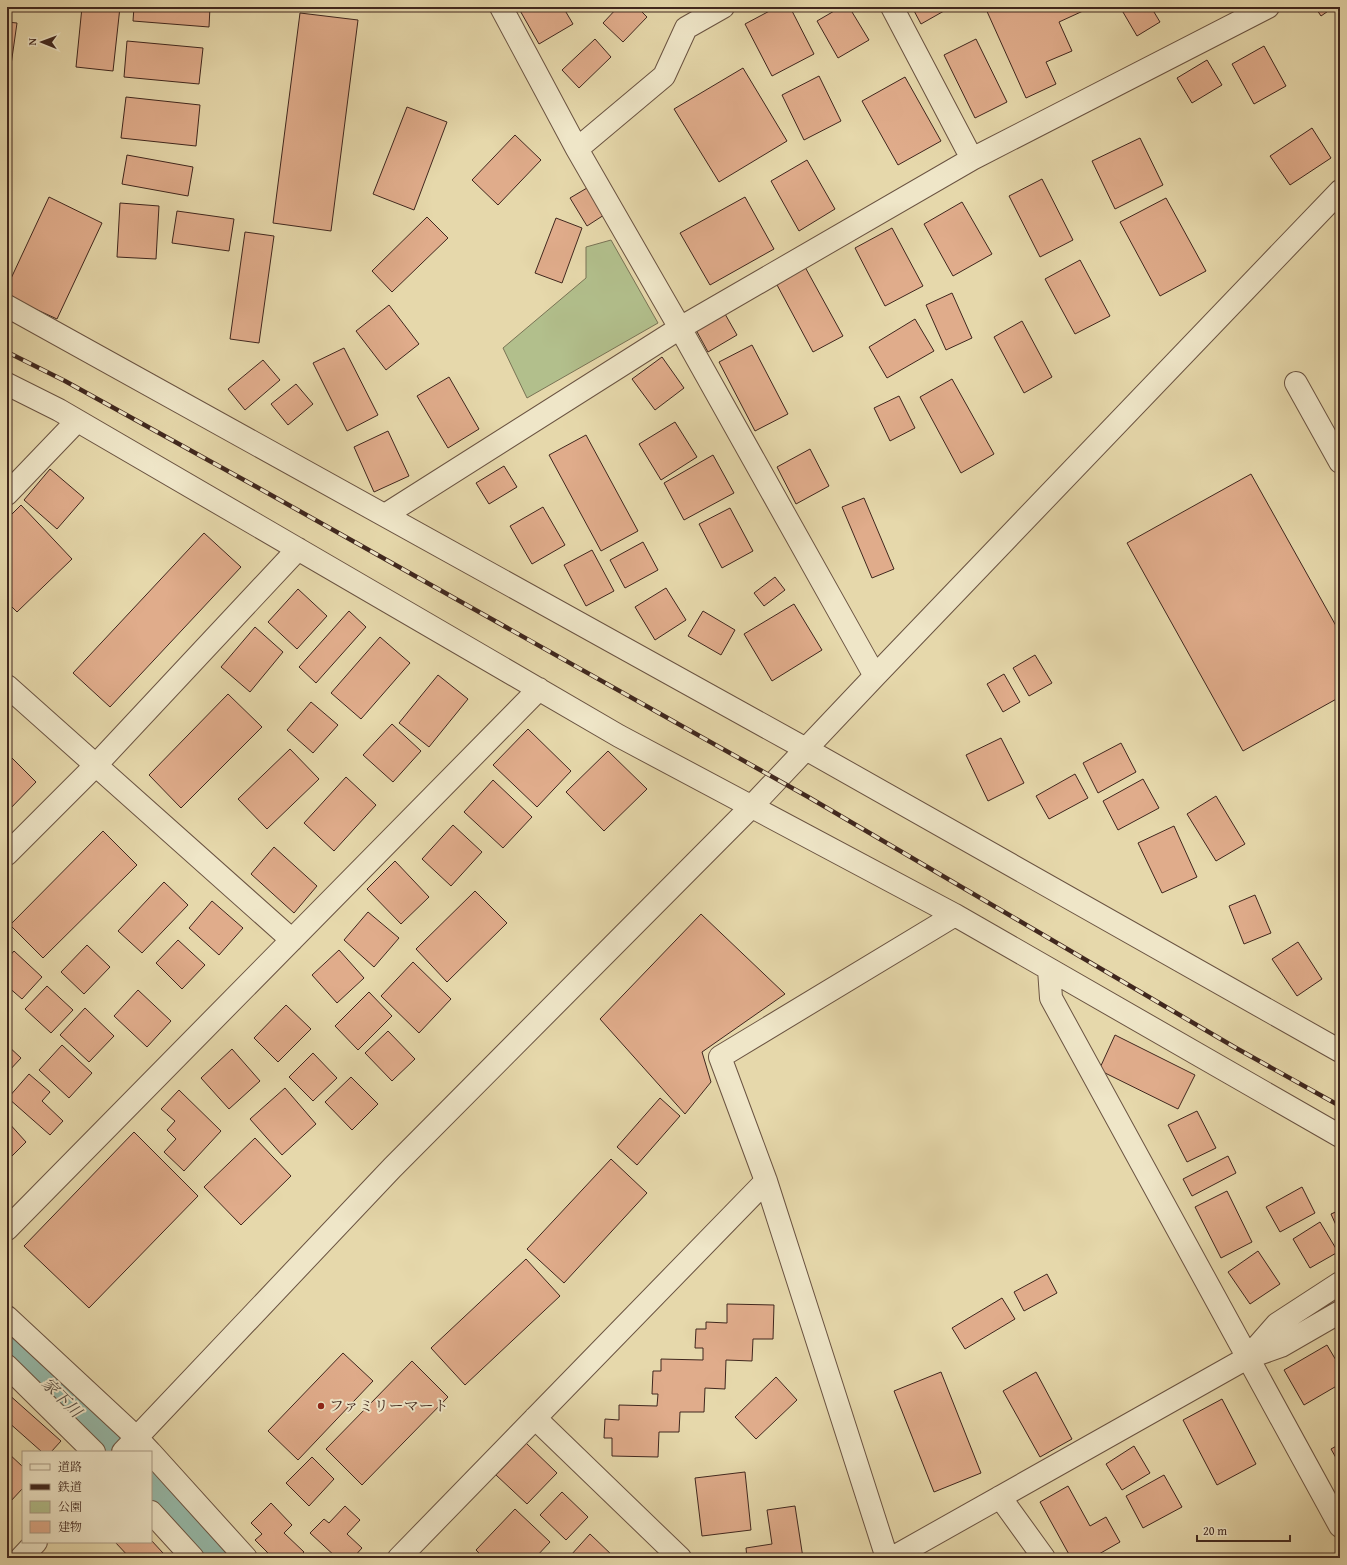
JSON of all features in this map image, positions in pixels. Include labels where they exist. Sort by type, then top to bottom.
[{"type":"street","points":[[501,7],[577,149],[680,328],[875,676]]},
{"type":"street","points":[[577,149],[664,76],[686,28],[723,7]]},
{"type":"street","points":[[892,7],[972,159]]},
{"type":"street","points":[[385,515],[680,328],[972,159],[1268,7]]},
{"type":"street","points":[[7,1317],[140,1449],[392,1168],[751,807],[1340,191]]},
{"type":"street","points":[[7,306],[806,749],[1340,1051]]},
{"type":"street","points":[[1296,383],[1340,462]]},
{"type":"street","points":[[7,384],[77,421],[618,736],[955,915],[1340,1136]]},
{"type":"street","points":[[7,494],[77,421]]},
{"type":"street","points":[[7,854],[96,765],[298,549]]},
{"type":"street","points":[[7,686],[292,940]]},
{"type":"street","points":[[7,1229],[539,689]]},
{"type":"street","points":[[887,1558],[766,1181],[720,1057],[955,915]]},
{"type":"street","points":[[1049,969],[1051,998],[1340,1526]]},
{"type":"street","points":[[399,1558],[766,1181]]},
{"type":"street","points":[[1247,1358],[1277,1324],[1340,1283]]},
{"type":"street","points":[[892,1558],[1247,1358],[1281,1346],[1340,1312]]},
{"type":"street","points":[[7,1366],[93,1451]]},
{"type":"street","points":[[535,1418],[680,1558]]},
{"type":"street","points":[[152,1461],[246,1558]]},
{"type":"street","points":[[1000,1497],[1044,1558]]},
{"type":"street","points":[[152,1513],[193,1558]]},
{"type":"street","points":[[21,1558],[35,1543]]},
{"type":"green space","points":[[611,240],[658,323],[527,398],[503,348],[586,278],[586,247]]},
{"type":"building","points":[[82,7],[120,7],[113,71],[76,67]]},
{"type":"building","points":[[134,7],[210,7],[209,27],[133,21]]},
{"type":"building","points":[[518,7],[563,7],[573,24],[539,44]]},
{"type":"building","points":[[618,7],[637,7],[647,17],[623,42],[603,23]]},
{"type":"building","points":[[777,7],[790,7],[814,54],[772,76],[745,24]]},
{"type":"building","points":[[841,7],[849,7],[869,40],[838,58],[817,21]]},
{"type":"building","points":[[912,7],[951,7],[921,24]]},
{"type":"building","points":[[985,7],[1082,7],[1083,11],[1059,22],[1072,51],[1046,62],[1056,84],[1026,98]]},
{"type":"building","points":[[1120,7],[1151,7],[1160,22],[1137,36]]},
{"type":"building","points":[[1315,7],[1334,7],[1321,16]]},
{"type":"building","points":[[300,13],[358,20],[331,231],[273,223]]},
{"type":"building","points":[[7,22],[17,23],[9,79],[7,79]]},
{"type":"building","points":[[595,39],[611,57],[579,88],[562,70]]},
{"type":"building","points":[[976,39],[1007,102],[975,118],[944,55]]},
{"type":"building","points":[[127,41],[203,48],[199,84],[124,77]]},
{"type":"building","points":[[1264,46],[1286,86],[1254,104],[1232,64]]},
{"type":"building","points":[[1207,60],[1222,85],[1192,103],[1177,78]]},
{"type":"building","points":[[743,68],[787,141],[719,182],[674,109]]},
{"type":"building","points":[[819,76],[841,121],[804,140],[782,95]]},
{"type":"building","points":[[905,77],[941,141],[898,165],[862,101]]},
{"type":"building","points":[[126,97],[200,105],[196,146],[121,138]]},
{"type":"building","points":[[407,107],[447,122],[414,210],[373,194]]},
{"type":"building","points":[[1312,128],[1331,158],[1290,185],[1270,156]]},
{"type":"building","points":[[515,135],[541,160],[498,205],[472,180]]},
{"type":"building","points":[[1140,138],[1163,185],[1115,209],[1092,161]]},
{"type":"building","points":[[127,155],[193,167],[188,196],[122,184]]},
{"type":"building","points":[[807,160],[835,209],[799,231],[771,181]]},
{"type":"building","points":[[1042,179],[1073,240],[1040,257],[1009,196]]},
{"type":"building","points":[[587,188],[604,215],[587,226],[570,198]]},
{"type":"building","points":[[49,197],[102,223],[57,319],[7,296],[7,287]]},
{"type":"building","points":[[745,197],[774,249],[710,285],[680,233]]},
{"type":"building","points":[[1166,198],[1206,271],[1160,296],[1120,222]]},
{"type":"building","points":[[962,202],[992,254],[953,276],[924,224]]},
{"type":"building","points":[[120,203],[159,206],[156,259],[117,257]]},
{"type":"building","points":[[177,211],[234,219],[229,251],[172,243]]},
{"type":"building","points":[[427,217],[448,238],[392,292],[372,271]]},
{"type":"building","points":[[556,218],[582,228],[562,283],[535,273]]},
{"type":"building","points":[[892,228],[923,286],[885,306],[855,248]]},
{"type":"building","points":[[245,232],[274,236],[259,343],[230,339]]},
{"type":"building","points":[[1080,260],[1110,316],[1075,334],[1045,279]]},
{"type":"building","points":[[805,267],[843,336],[813,352],[776,283]]},
{"type":"building","points":[[952,293],[972,338],[946,350],[926,305]]},
{"type":"building","points":[[389,305],[419,344],[386,370],[356,331]]},
{"type":"building","points":[[725,314],[737,335],[708,352],[696,330]]},
{"type":"building","points":[[915,319],[934,351],[887,378],[869,347]]},
{"type":"building","points":[[1022,321],[1052,377],[1024,393],[994,337]]},
{"type":"building","points":[[752,345],[788,414],[755,431],[719,362]]},
{"type":"building","points":[[344,348],[378,415],[347,431],[313,363]]},
{"type":"building","points":[[662,357],[684,388],[655,410],[632,379]]},
{"type":"building","points":[[263,360],[280,380],[245,410],[228,389]]},
{"type":"building","points":[[449,377],[479,429],[448,448],[417,396]]},
{"type":"building","points":[[952,379],[994,454],[961,473],[920,397]]},
{"type":"building","points":[[296,384],[313,404],[288,425],[271,404]]},
{"type":"building","points":[[899,396],[915,428],[890,441],[874,408]]},
{"type":"building","points":[[675,422],[697,457],[661,480],[639,444]]},
{"type":"building","points":[[388,431],[409,476],[374,492],[354,447]]},
{"type":"building","points":[[586,435],[638,531],[601,551],[549,455]]},
{"type":"building","points":[[810,449],[829,486],[796,504],[777,467]]},
{"type":"building","points":[[713,455],[734,493],[684,520],[664,483]]},
{"type":"building","points":[[504,466],[517,487],[489,504],[476,483]]},
{"type":"building","points":[[50,469],[84,498],[57,529],[24,500]]},
{"type":"building","points":[[1251,474],[1340,633],[1340,697],[1243,751],[1127,543]]},
{"type":"building","points":[[864,498],[894,569],[872,578],[842,507]]},
{"type":"building","points":[[21,505],[72,559],[17,612],[7,602],[7,519]]},
{"type":"building","points":[[543,507],[565,545],[532,564],[510,526]]},
{"type":"building","points":[[730,508],[753,551],[722,568],[699,524]]},
{"type":"building","points":[[204,533],[241,567],[110,707],[73,673]]},
{"type":"building","points":[[643,542],[658,570],[625,588],[610,560]]},
{"type":"building","points":[[592,550],[614,591],[586,606],[564,565]]},
{"type":"building","points":[[775,577],[785,590],[764,606],[754,593]]},
{"type":"building","points":[[666,588],[686,620],[655,640],[635,607]]},
{"type":"building","points":[[298,589],[327,616],[297,649],[268,622]]},
{"type":"building","points":[[794,604],[822,650],[772,681],[744,634]]},
{"type":"building","points":[[349,611],[366,627],[316,683],[299,667]]},
{"type":"building","points":[[703,611],[735,630],[721,655],[688,636]]},
{"type":"building","points":[[255,627],[283,652],[250,692],[221,667]]},
{"type":"building","points":[[380,637],[410,663],[361,719],[331,693]]},
{"type":"building","points":[[1035,655],[1052,683],[1029,696],[1013,668]]},
{"type":"building","points":[[1004,674],[1020,702],[1003,712],[987,684]]},
{"type":"building","points":[[438,675],[468,699],[429,747],[399,723]]},
{"type":"building","points":[[228,694],[262,727],[181,808],[149,775]]},
{"type":"building","points":[[311,702],[338,725],[313,753],[287,730]]},
{"type":"building","points":[[392,724],[421,751],[393,782],[363,755]]},
{"type":"building","points":[[528,729],[571,771],[537,807],[493,765]]},
{"type":"building","points":[[1001,738],[1024,783],[988,801],[966,755]]},
{"type":"building","points":[[1121,743],[1136,772],[1098,793],[1083,763]]},
{"type":"building","points":[[290,749],[319,779],[267,829],[238,799]]},
{"type":"building","points":[[608,751],[647,789],[604,831],[566,792]]},
{"type":"building","points":[[7,753],[36,782],[7,812]]},
{"type":"building","points":[[1075,774],[1088,798],[1049,819],[1036,796]]},
{"type":"building","points":[[346,777],[376,805],[334,851],[304,823]]},
{"type":"building","points":[[1143,779],[1159,808],[1118,830],[1103,801]]},
{"type":"building","points":[[493,780],[532,817],[503,848],[464,812]]},
{"type":"building","points":[[1216,796],[1245,844],[1216,861],[1187,814]]},
{"type":"building","points":[[453,825],[482,852],[451,886],[422,859]]},
{"type":"building","points":[[1174,826],[1197,877],[1162,893],[1138,843]]},
{"type":"building","points":[[103,831],[137,865],[43,958],[10,925]]},
{"type":"building","points":[[274,847],[317,886],[294,913],[251,874]]},
{"type":"building","points":[[395,861],[429,897],[401,924],[367,889]]},
{"type":"building","points":[[164,882],[188,905],[142,953],[118,931]]},
{"type":"building","points":[[475,891],[507,923],[447,982],[416,949]]},
{"type":"building","points":[[1255,895],[1271,933],[1244,944],[1229,906]]},
{"type":"building","points":[[212,901],[243,928],[219,955],[189,928]]},
{"type":"building","points":[[368,912],[399,938],[374,967],[344,940]]},
{"type":"building","points":[[701,914],[785,994],[702,1052],[711,1082],[685,1114],[600,1019]]},
{"type":"building","points":[[178,940],[205,965],[182,989],[156,963]]},
{"type":"building","points":[[1298,942],[1322,979],[1297,996],[1272,959]]},
{"type":"building","points":[[87,945],[110,967],[84,994],[61,972]]},
{"type":"building","points":[[339,950],[364,978],[337,1003],[312,975]]},
{"type":"building","points":[[14,951],[42,977],[22,999],[7,986],[7,959]]},
{"type":"building","points":[[413,962],[451,999],[419,1033],[381,996]]},
{"type":"building","points":[[47,986],[73,1010],[51,1033],[25,1009]]},
{"type":"building","points":[[138,990],[171,1021],[147,1047],[114,1016]]},
{"type":"building","points":[[369,992],[392,1016],[358,1050],[335,1026]]},
{"type":"building","points":[[286,1005],[311,1029],[278,1062],[254,1038]]},
{"type":"building","points":[[85,1008],[114,1036],[89,1062],[60,1035]]},
{"type":"building","points":[[388,1031],[415,1059],[392,1081],[365,1053]]},
{"type":"building","points":[[1115,1035],[1195,1075],[1178,1109],[1099,1070]]},
{"type":"building","points":[[7,1045],[21,1058],[7,1073]]},
{"type":"building","points":[[62,1045],[92,1073],[69,1098],[39,1070]]},
{"type":"building","points":[[232,1049],[260,1081],[229,1109],[201,1078]]},
{"type":"building","points":[[313,1053],[337,1078],[313,1101],[289,1077]]},
{"type":"building","points":[[29,1074],[50,1092],[42,1101],[63,1121],[50,1135],[8,1098]]},
{"type":"building","points":[[351,1077],[378,1104],[352,1130],[325,1102]]},
{"type":"building","points":[[285,1088],[316,1124],[282,1155],[250,1119]]},
{"type":"building","points":[[179,1090],[221,1131],[184,1171],[164,1152],[176,1139],[167,1130],[175,1121],[161,1109]]},
{"type":"building","points":[[660,1098],[680,1116],[637,1165],[617,1147]]},
{"type":"building","points":[[1197,1111],[1216,1148],[1187,1162],[1168,1125]]},
{"type":"building","points":[[7,1121],[26,1142],[10,1158],[7,1155]]},
{"type":"building","points":[[134,1132],[198,1196],[89,1308],[24,1246]]},
{"type":"building","points":[[255,1138],[291,1176],[241,1225],[204,1187]]},
{"type":"building","points":[[1228,1156],[1236,1173],[1192,1196],[1183,1179]]},
{"type":"building","points":[[611,1159],[647,1193],[564,1283],[527,1249]]},
{"type":"building","points":[[1302,1187],[1315,1213],[1280,1232],[1266,1207]]},
{"type":"building","points":[[1227,1191],[1252,1242],[1221,1258],[1195,1207]]},
{"type":"building","points":[[1340,1210],[1340,1234],[1331,1214]]},
{"type":"building","points":[[1320,1222],[1338,1252],[1310,1268],[1293,1239]]},
{"type":"building","points":[[1258,1251],[1280,1284],[1250,1304],[1228,1272]]},
{"type":"building","points":[[526,1259],[560,1296],[465,1385],[431,1348]]},
{"type":"building","points":[[1047,1274],[1057,1293],[1024,1311],[1014,1292]]},
{"type":"building","points":[[1002,1298],[1015,1319],[965,1349],[952,1328]]},
{"type":"building","points":[[727,1304],[774,1305],[773,1339],[753,1339],[752,1361],[726,1360],[725,1389],[705,1388],[704,1412],[680,1412],[679,1432],[659,1432],[658,1457],[612,1456],[612,1438],[604,1438],[605,1419],[619,1420],[619,1405],[657,1406],[658,1394],[652,1394],[653,1371],[661,1371],[661,1359],[703,1360],[703,1348],[695,1348],[696,1329],[706,1329],[706,1322],[727,1323]]},
{"type":"building","points":[[1327,1345],[1340,1367],[1340,1384],[1304,1405],[1284,1370]]},
{"type":"building","name":"ファミリーマート","points":[[343,1353],[373,1381],[298,1460],[268,1431]]},
{"type":"building","points":[[412,1361],[448,1397],[362,1485],[326,1449]]},
{"type":"building","points":[[941,1372],[981,1473],[934,1492],[894,1391]]},
{"type":"building","points":[[1036,1372],[1072,1439],[1040,1457],[1003,1391]]},
{"type":"building","points":[[776,1377],[797,1400],[756,1439],[735,1417]]},
{"type":"building","points":[[7,1393],[61,1441],[52,1451],[41,1451],[7,1421]]},
{"type":"building","points":[[1222,1399],[1256,1464],[1217,1485],[1183,1420]]},
{"type":"building","points":[[526,1443],[557,1473],[527,1504],[496,1475]]},
{"type":"building","points":[[1340,1444],[1340,1465],[1331,1449]]},
{"type":"building","points":[[1134,1446],[1150,1473],[1122,1490],[1106,1464]]},
{"type":"building","points":[[7,1452],[22,1466],[22,1489],[9,1503],[7,1501]]},
{"type":"building","points":[[312,1457],[334,1479],[309,1506],[286,1483]]},
{"type":"building","points":[[745,1472],[751,1530],[702,1536],[695,1478]]},
{"type":"building","points":[[1164,1475],[1182,1507],[1143,1528],[1126,1496]]},
{"type":"building","points":[[1068,1486],[1090,1526],[1106,1517],[1120,1542],[1092,1558],[1071,1558],[1040,1502]]},
{"type":"building","points":[[562,1492],[588,1517],[566,1540],[540,1515]]},
{"type":"building","points":[[271,1503],[292,1525],[284,1533],[304,1552],[298,1558],[273,1558],[255,1540],[262,1534],[251,1523]]},
{"type":"building","points":[[345,1506],[360,1520],[347,1534],[362,1548],[353,1558],[337,1558],[310,1533],[324,1519],[329,1523]]},
{"type":"building","points":[[795,1506],[803,1558],[747,1558],[746,1548],[772,1544],[767,1510]]},
{"type":"building","points":[[515,1509],[550,1542],[535,1558],[484,1558],[476,1550]]},
{"type":"building","points":[[590,1534],[615,1558],[574,1558],[571,1555]]},
{"type":"building","points":[[152,1541],[163,1553],[158,1558],[130,1558],[116,1543],[152,1543]]},
{"type":"waterway","name":"家下川","points":[[7,1342],[116,1451]]},
{"type":"waterway","name":"家下川","points":[[152,1485],[223,1558]]},
{"type":"railway","points":[[7,352],[65,381],[255,486],[810,798],[1236,1048],[1340,1106]]},
{"type":"place","name":"ファミリーマート","points":[[321,1406]]}]
